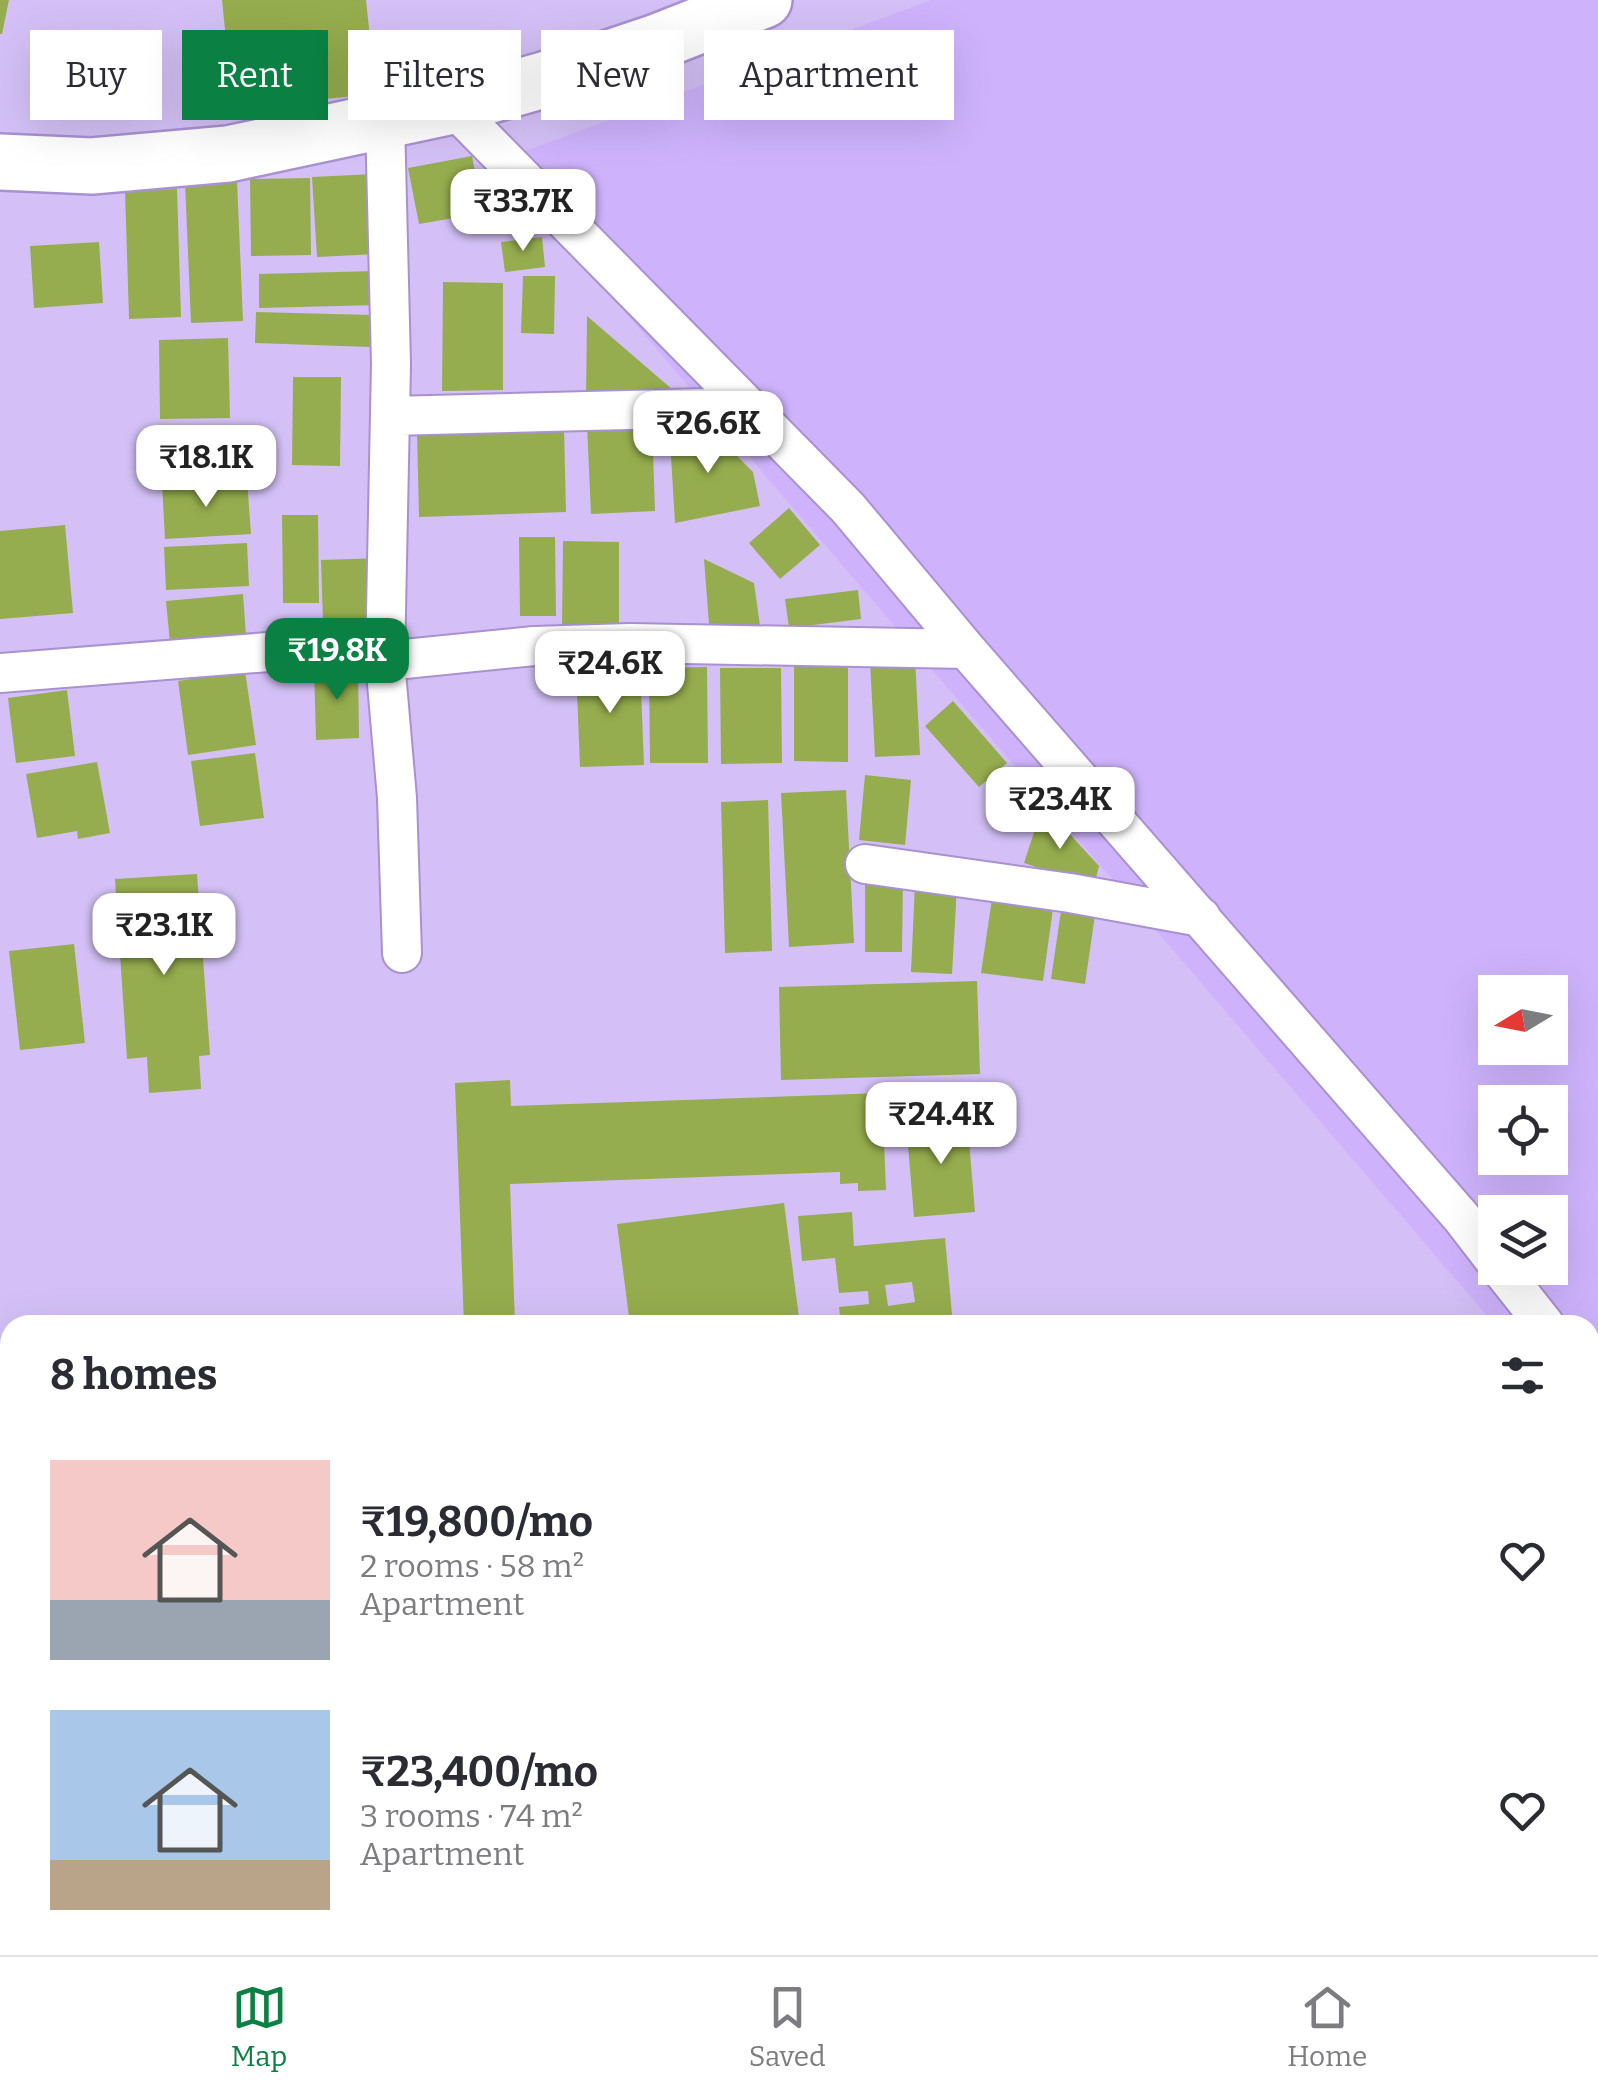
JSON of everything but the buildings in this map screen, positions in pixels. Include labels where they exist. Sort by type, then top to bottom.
[{"type":"main road","points":[[521,85],[639,48],[764,0]]},
{"type":"main road","points":[[0,162],[92,166],[161,162],[228,154],[385,120]]},
{"type":"street","points":[[385,120],[390,416],[386,650],[397,798],[402,953]]},
{"type":"street","points":[[466,120],[848,508],[966,650],[1478,1239]]},
{"type":"street","points":[[390,416],[746,408]]},
{"type":"street","points":[[0,673],[319,648],[630,644],[966,650]]},
{"type":"street","points":[[865,864],[1070,893],[1201,917]]},
{"type":"street","points":[[1513,1285],[1537,1315]]},
{"type":"shaded area","points":[[931,0],[1598,0],[1598,1315],[1486,1315],[496,162],[609,120],[684,120],[684,92],[704,85],[704,120],[954,120],[954,30],[850,30]]}]
